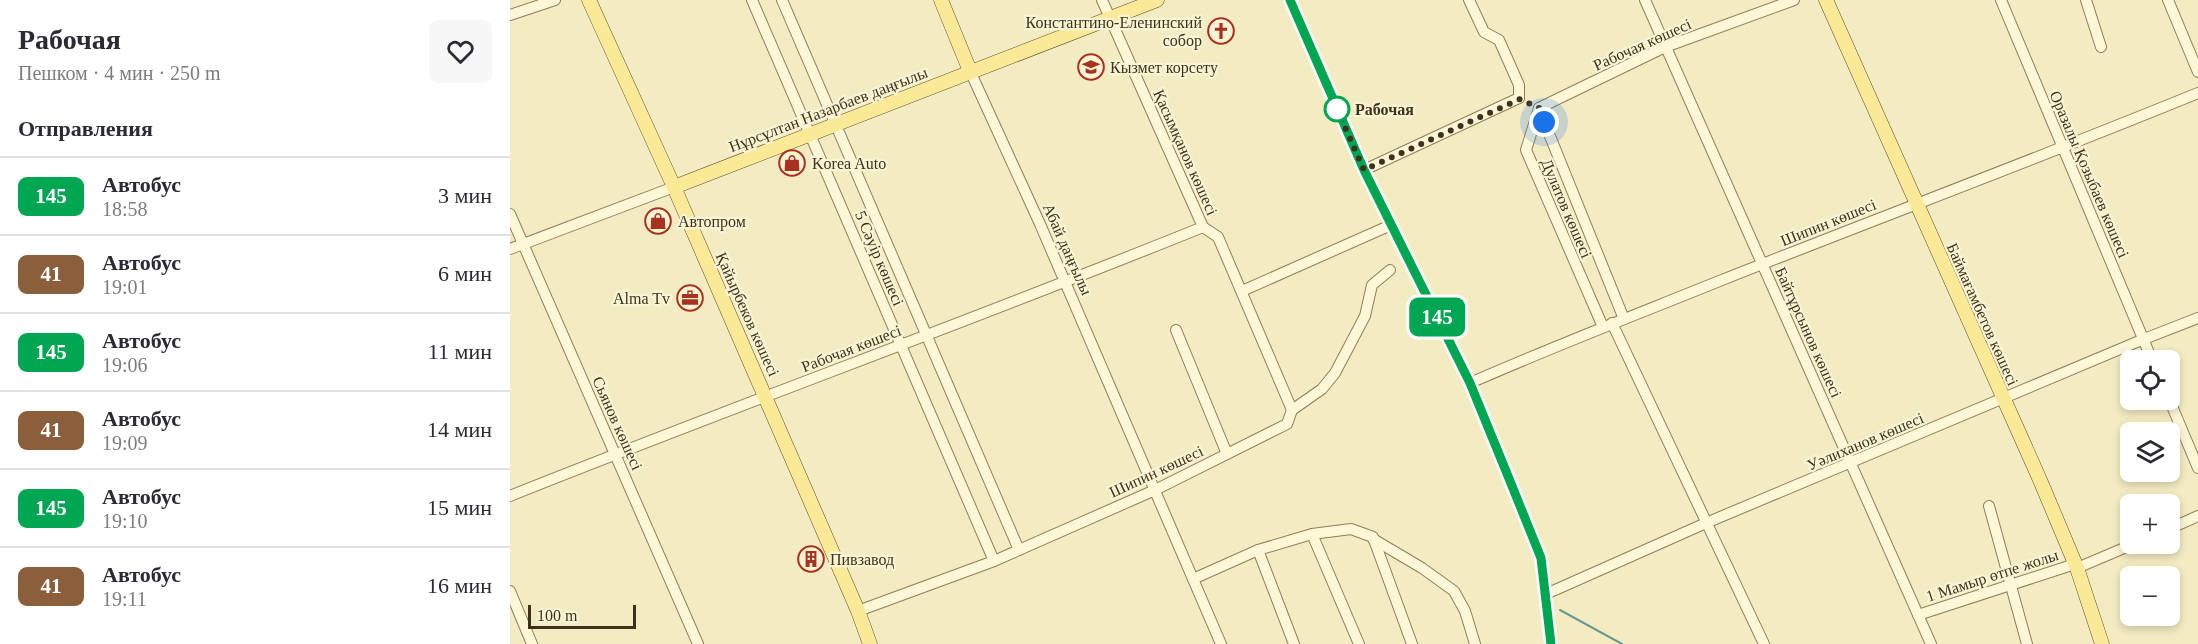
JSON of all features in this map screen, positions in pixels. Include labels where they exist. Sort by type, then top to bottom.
[{"type":"main road","name":"Қайырбеков көшесі","points":[[589,0],[766,397],[870,644]]},
{"type":"main road","name":"Абай даңғылы","points":[[941,0],[970,71]]},
{"type":"main road","name":"Нұрсұлтан Назарбаев даңғылы","points":[[674,187],[1110,18],[1132,4],[1157,0]]},
{"type":"main road","name":"Баймағамбетов көшесі","points":[[1826,0],[2076,566],[2102,644]]},
{"type":"street","points":[[510,15],[555,0]]},
{"type":"street","name":"5 Сәуір көшесі","points":[[752,0],[994,561]]},
{"type":"street","name":"5 Сәуір көшесі","points":[[782,0],[1019,550]]},
{"type":"street","name":"Қасымқанов көшесі","points":[[1102,0],[1203,227],[1218,237],[1292,410]]},
{"type":"street","points":[[1290,0],[1364,170],[1470,383],[1541,558],[1551,644]]},
{"type":"street","name":"Дулатов көшесі","points":[[1469,0],[1484,32],[1499,40],[1530,104],[1624,319]]},
{"type":"street","name":"Байтұрсынов көшесі","points":[[1644,0],[1931,644]]},
{"type":"street","name":"Рабочая көшесі","points":[[1364,170],[1665,47],[1794,0]]},
{"type":"street","name":"Оразалы Қозыбаев көшесі","points":[[2001,0],[2148,350]]},
{"type":"street","points":[[2086,0],[2101,47]]},
{"type":"street","points":[[2168,0],[2198,72]]},
{"type":"street","name":"Абай даңғылы","points":[[970,71],[1065,282],[1221,644]]},
{"type":"street","name":"Шипин көшесі","points":[[1470,383],[1539,352],[1916,203],[2063,148],[2198,93]]},
{"type":"street","name":"Дулатов көшесі","points":[[1530,104],[1526,150],[1607,325],[1764,644]]},
{"type":"street","name":"Нұрсұлтан Назарбаев даңғылы","points":[[510,249],[674,187]]},
{"type":"street","name":"Сьянов көшесі","points":[[510,214],[698,644]]},
{"type":"street","points":[[1242,291],[1392,225]]},
{"type":"street","name":"Рабочая көшесі","points":[[510,496],[1203,227]]},
{"type":"street","name":"Шипин көшесі","points":[[858,611],[994,561],[1155,490],[1287,424],[1292,410],[1322,389],[1335,373],[1365,316],[1372,285],[1390,270]]},
{"type":"street","name":"Уәлиханов көшесі","points":[[1546,594],[1850,463],[2198,318]]},
{"type":"street","points":[[1176,330],[1227,454]]},
{"type":"street","points":[[2174,410],[2198,468]]},
{"type":"street","points":[[1989,506],[2026,644]]},
{"type":"street","points":[[2180,524],[2198,516]]},
{"type":"street","points":[[1193,579],[1258,550],[1312,534],[1351,529],[1373,538],[1454,591],[1465,611],[1475,644]]},
{"type":"street","points":[[1312,534],[1359,644]]},
{"type":"street","points":[[1373,538],[1412,644]]},
{"type":"street","name":"1 Мамыр өтпе жолы","points":[[1918,615],[2076,566],[2120,549]]},
{"type":"street","points":[[1258,550],[1294,644]]},
{"type":"street","points":[[510,591],[532,644]]},
{"type":"waterway","points":[[1560,610],[1622,644]]},
{"type":"bus line","name":"145","points":[[1290,0],[1364,170],[1470,383],[1510,481],[1541,558],[1551,644]]},
{"type":"place","name":"Константино-Еленинский собор","points":[[1221,31]]},
{"type":"place","name":"Кызмет корсету","points":[[1091,67]]},
{"type":"place","name":"Рабочая","points":[[1337,109]]},
{"type":"place","name":"Korea Auto","points":[[792,163]]},
{"type":"place","name":"Автопром","points":[[658,221]]},
{"type":"place","name":"Alma Tv","points":[[690,298]]},
{"type":"place","name":"Пивзавод","points":[[811,559]]},
{"type":"route","points":[[1337,109],[1364,170],[1520,99],[1539,108],[1544,122]]}]
